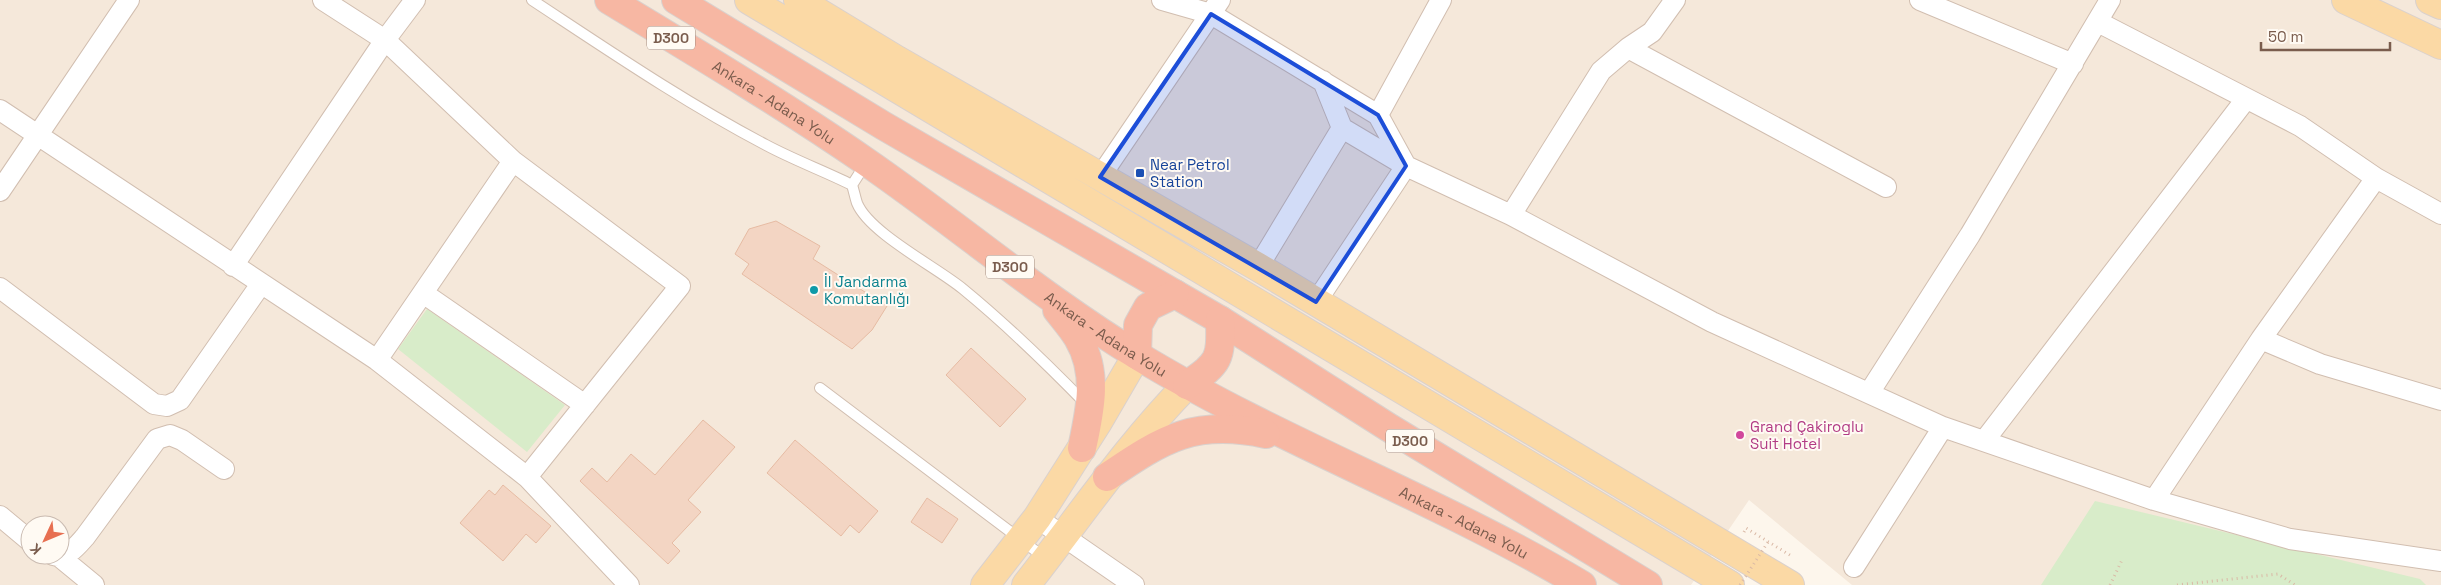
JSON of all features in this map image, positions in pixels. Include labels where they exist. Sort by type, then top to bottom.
[{"type":"highway","name":"Ankara - Adana Yolu","points":[[609,0],[734,75],[866,162],[1043,290],[1137,355],[1187,385],[1489,535],[1582,585]]},
{"type":"highway","name":"D300","points":[[676,0],[884,126],[1220,320],[1396,432],[1648,585]]},
{"type":"highway","points":[[1043,290],[1079,339],[1092,385],[1091,408],[1082,448]]},
{"type":"highway","points":[[1137,355],[1138,325],[1148,307],[1175,294]]},
{"type":"highway","points":[[1187,385],[1211,368],[1221,351],[1220,320]]},
{"type":"highway","points":[[1107,477],[1151,447],[1189,432],[1229,428],[1297,440]]},
{"type":"main road","points":[[749,0],[1730,585]]},
{"type":"main road","points":[[798,0],[897,60],[1258,266],[1790,585]]},
{"type":"main road","points":[[2346,0],[2441,45]]},
{"type":"main road","points":[[2430,0],[2441,5]]},
{"type":"main road","points":[[1243,293],[1258,266]]},
{"type":"main road","points":[[1300,327],[1316,302]]},
{"type":"main road","points":[[985,585],[1037,518],[1082,448],[1137,355]]},
{"type":"main road","points":[[1026,585],[1107,477],[1163,409],[1187,385]]},
{"type":"street","points":[[0,192],[129,0]]},
{"type":"street","points":[[323,0],[385,40],[513,161],[680,286],[527,477]]},
{"type":"street","points":[[233,266],[385,40],[415,0]]},
{"type":"street","points":[[1162,0],[1215,7],[1323,81],[1378,115],[1406,166]]},
{"type":"street","points":[[1378,115],[1441,0]]},
{"type":"street","points":[[1511,215],[1601,71],[1628,48],[1652,32],[1674,0]]},
{"type":"street","points":[[1920,0],[2073,64]]},
{"type":"street","points":[[1869,394],[1970,235],[2110,0]]},
{"type":"street","points":[[1100,177],[1215,7]]},
{"type":"street","points":[[2098,22],[2300,126],[2376,178],[2441,214]]},
{"type":"street","points":[[1628,48],[1886,188]]},
{"type":"street","points":[[1323,81],[1342,128],[1406,166],[1511,215],[1712,322],[1943,427],[2154,500],[2290,539],[2441,561]]},
{"type":"street","points":[[1984,441],[2246,99]]},
{"type":"street","points":[[0,110],[377,360],[527,477],[629,585]]},
{"type":"street","points":[[1258,266],[1342,128]]},
{"type":"street","points":[[377,360],[513,161]]},
{"type":"street","points":[[1316,302],[1406,166]]},
{"type":"street","points":[[2154,500],[2261,339],[2376,178]]},
{"type":"street","points":[[0,288],[154,404],[167,406],[180,400],[261,284]]},
{"type":"street","points":[[423,293],[585,405]]},
{"type":"street","points":[[2261,339],[2320,364],[2441,400]]},
{"type":"street","points":[[1854,567],[1943,427]]},
{"type":"street","points":[[70,552],[85,537],[156,439],[170,435],[182,440],[224,469]]},
{"type":"street","points":[[0,516],[20,532]]},
{"type":"street","points":[[1037,518],[1134,585]]},
{"type":"street","points":[[68,565],[94,585]]},
{"type":"lane","points":[[532,0],[672,92],[767,146],[852,185]]},
{"type":"lane","points":[[866,162],[852,185],[858,205],[868,219],[909,252],[962,288],[1034,351],[1091,408]]},
{"type":"lane","points":[[820,388],[1046,559]]},
{"type":"path","points":[[1746,528],[1793,557]]},
{"type":"path","points":[[1740,585],[1768,542]]},
{"type":"path","points":[[2110,585],[2122,560]]},
{"type":"path","points":[[2177,585],[2278,574],[2295,585]]},
{"type":"highlighted area","points":[[1211,14],[1378,115],[1406,166],[1316,302],[1100,177]]},
{"type":"shaded area","points":[[0,0],[2441,0],[2441,585],[1852,585],[1749,500],[1691,585],[0,585]]},
{"type":"green space","points":[[427,309],[565,405],[527,452],[398,349]]},
{"type":"green space","points":[[2095,501],[2420,579],[2426,585],[2041,585]]},
{"type":"building","name":"İl Jandarma Komutanlığı","points":[[776,221],[820,246],[813,259],[887,306],[872,330],[852,349],[742,274],[749,264],[735,254],[749,229]]},
{"type":"building","points":[[971,348],[1026,399],[1000,427],[946,375]]},
{"type":"building","points":[[703,420],[735,447],[688,500],[701,512],[672,543],[680,551],[668,564],[580,481],[592,468],[607,482],[631,454],[655,475]]},
{"type":"building","points":[[795,440],[878,511],[859,533],[850,525],[841,536],[767,473]]},
{"type":"building","points":[[503,485],[551,526],[536,543],[526,534],[503,561],[460,523],[489,490],[495,495]]},
{"type":"building","points":[[927,498],[958,519],[942,543],[911,522]]},
{"type":"place","name":"Near Petrol Station","points":[[1140,173]]},
{"type":"place","name":"İl Jandarma Komutanlığı","points":[[814,290]]},
{"type":"place","name":"Grand Çakiroglu Suit Hotel","points":[[1740,435]]}]
